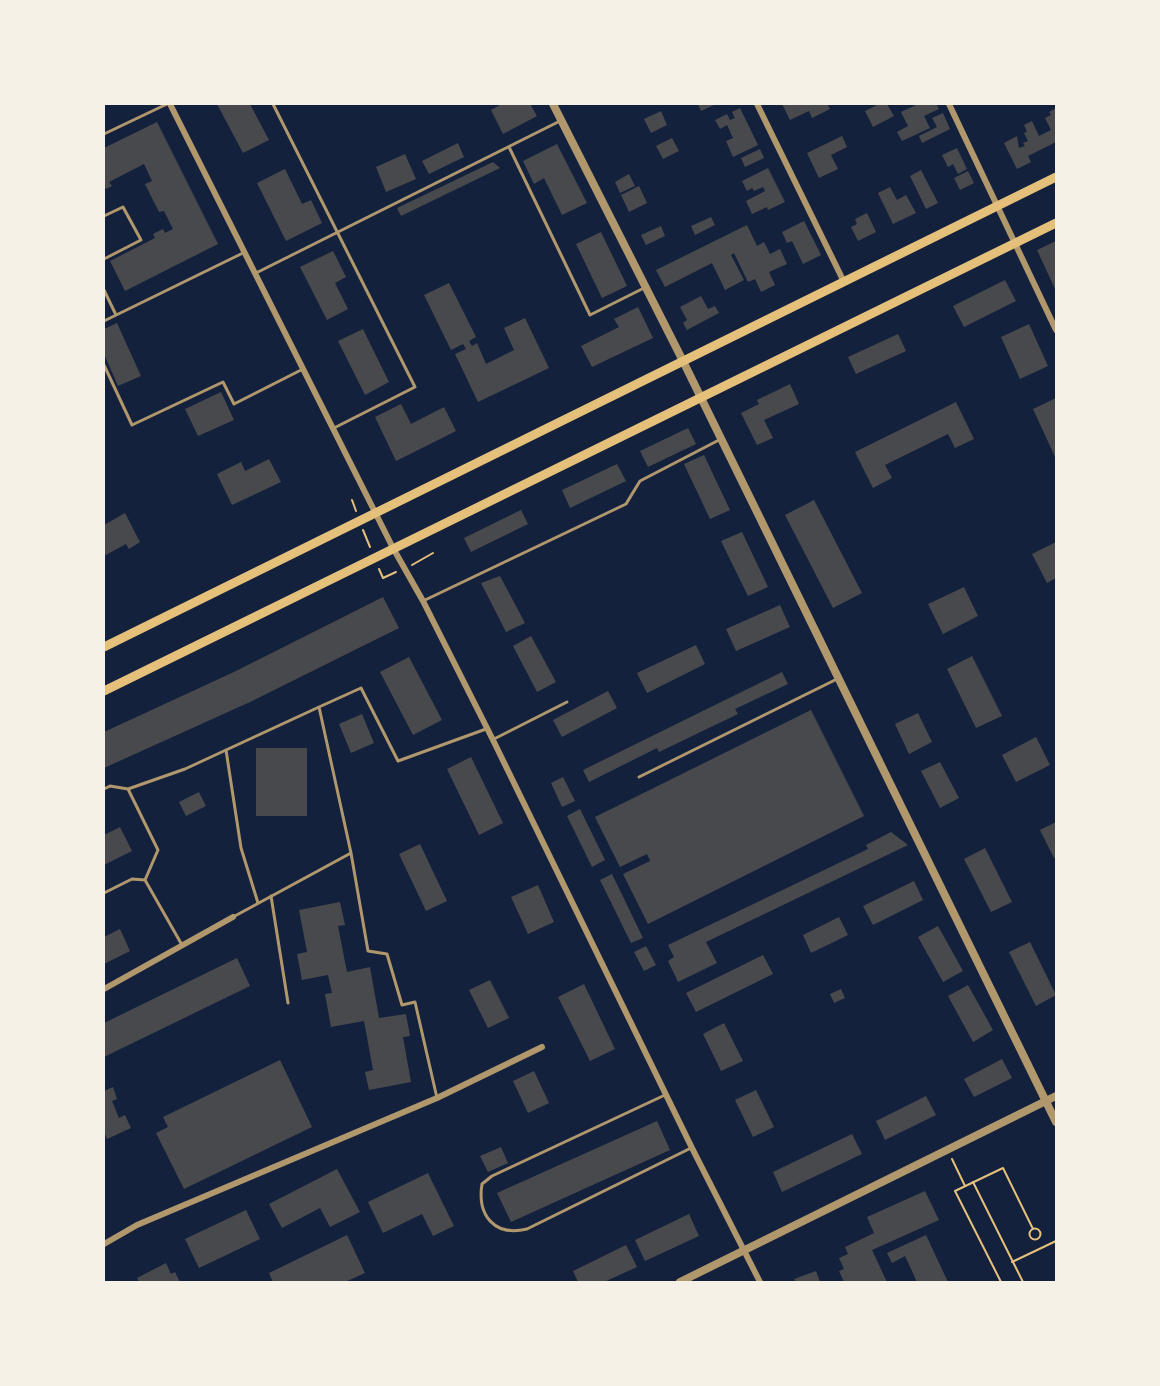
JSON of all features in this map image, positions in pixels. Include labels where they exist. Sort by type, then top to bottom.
[{"type":"main road","points":[[104,647],[1056,177]]},
{"type":"main road","points":[[104,691],[1056,223]]},
{"type":"street","points":[[169,104],[246,252],[393,548],[423,601],[493,740],[760,1282]]},
{"type":"street","points":[[554,104],[1056,1122]]},
{"type":"street","points":[[756,104],[844,282]]},
{"type":"street","points":[[949,104],[999,205],[1014,244],[1056,330]]},
{"type":"street","points":[[104,988],[233,917]]},
{"type":"street","points":[[104,1244],[137,1225],[437,1098],[542,1047]]},
{"type":"street","points":[[680,1282],[1056,1096]]},
{"type":"lane","points":[[104,134],[169,104]]},
{"type":"lane","points":[[273,104],[415,387],[334,428]]},
{"type":"lane","points":[[256,273],[562,120]]},
{"type":"lane","points":[[509,147],[590,315],[645,287]]},
{"type":"lane","points":[[104,216],[123,207],[141,240],[104,259]]},
{"type":"lane","points":[[104,321],[246,252]]},
{"type":"lane","points":[[104,290],[116,315]]},
{"type":"lane","points":[[104,365],[132,425],[223,382],[234,404],[304,369]]},
{"type":"lane","points":[[423,601],[626,504],[640,481],[721,439]]},
{"type":"lane","points":[[639,777],[838,678]]},
{"type":"lane","points":[[104,789],[110,786],[128,789],[185,769],[361,688],[399,760],[486,729]]},
{"type":"lane","points":[[493,740],[567,702]]},
{"type":"lane","points":[[319,707],[351,853],[368,951],[387,954],[402,1005],[415,1002],[437,1098]]},
{"type":"lane","points":[[226,750],[241,848],[258,903]]},
{"type":"lane","points":[[128,789],[158,850],[145,880]]},
{"type":"lane","points":[[233,917],[351,853]]},
{"type":"lane","points":[[104,893],[132,879],[145,880]]},
{"type":"lane","points":[[145,880],[182,945]]},
{"type":"lane","points":[[271,896],[288,1003]]},
{"type":"lane","points":[[667,1095],[492,1176],[482,1184],[480,1195],[487,1219],[493,1225],[513,1233],[527,1229],[692,1148]]},
{"type":"path","points":[[951,1157],[965,1186]]},
{"type":"path","points":[[1001,1282],[955,1191],[1003,1168],[1033,1229]]},
{"type":"path","points":[[973,1182],[1023,1282]]},
{"type":"path","points":[[1012,1262],[1056,1241]]},
{"type":"building","points":[[217,104],[250,104],[269,140],[243,153]]},
{"type":"building","points":[[499,104],[530,104],[537,116],[503,134],[491,110]]},
{"type":"building","points":[[698,104],[716,104],[701,111]]},
{"type":"building","points":[[782,104],[827,104],[830,109],[812,118],[809,111],[790,120]]},
{"type":"building","points":[[879,104],[887,104],[894,116],[873,127],[865,111]]},
{"type":"building","points":[[918,104],[936,104],[939,109],[924,116],[930,128],[902,141],[897,132],[908,126],[901,112]]},
{"type":"building","points":[[740,108],[758,145],[733,157],[726,141],[733,138],[727,125],[720,129],[715,120],[727,114],[730,120],[735,118],[732,112]]},
{"type":"building","points":[[1056,108],[1056,142],[1028,156],[1031,162],[1017,169],[1004,143],[1017,136],[1019,148],[1025,146],[1023,143],[1028,141],[1024,133],[1027,132],[1024,125],[1032,121],[1039,136],[1051,130],[1045,118],[1051,115],[1049,112]]},
{"type":"building","points":[[661,111],[667,125],[651,133],[644,119]]},
{"type":"building","points":[[943,113],[950,129],[922,143],[919,136],[937,127],[932,118]]},
{"type":"building","points":[[157,122],[218,244],[125,291],[110,261],[155,238],[153,234],[163,229],[165,233],[173,229],[164,211],[159,212],[145,184],[152,181],[144,164],[109,182],[112,186],[106,189],[104,185],[104,148]]},
{"type":"building","points":[[842,136],[847,147],[831,155],[838,169],[819,178],[807,153]]},
{"type":"building","points":[[672,138],[679,151],[663,159],[656,146]]},
{"type":"building","points":[[458,143],[464,157],[429,174],[422,161]]},
{"type":"building","points":[[557,144],[587,203],[562,215],[544,178],[534,184],[523,161]]},
{"type":"building","points":[[957,148],[967,169],[958,174],[953,164],[948,167],[942,155]]},
{"type":"building","points":[[760,149],[764,158],[745,167],[741,158]]},
{"type":"building","points":[[405,154],[416,179],[386,192],[376,167]]},
{"type":"building","points":[[493,162],[500,168],[401,216],[397,208]]},
{"type":"building","points":[[768,168],[785,202],[752,214],[746,201],[765,191],[763,187],[747,191],[742,181]]},
{"type":"building","points":[[285,169],[302,204],[311,200],[322,223],[286,241],[257,183]]},
{"type":"building","points":[[921,170],[938,203],[926,209],[910,176]]},
{"type":"building","points":[[968,171],[974,183],[960,190],[954,178]]},
{"type":"building","points":[[629,174],[635,186],[620,193],[615,182]]},
{"type":"building","points":[[639,186],[647,203],[629,212],[621,195]]},
{"type":"building","points":[[890,187],[897,200],[906,195],[916,213],[893,224],[878,193]]},
{"type":"building","points":[[867,213],[876,232],[858,241],[851,227],[857,224],[855,219]]},
{"type":"building","points":[[711,217],[715,225],[695,235],[691,226]]},
{"type":"building","points":[[804,221],[821,255],[803,264],[792,241],[787,243],[782,232]]},
{"type":"building","points":[[747,225],[757,246],[764,242],[770,254],[780,249],[787,264],[769,272],[775,285],[761,292],[755,279],[748,282],[734,253],[731,255],[744,280],[725,290],[712,263],[665,287],[656,270]]},
{"type":"building","points":[[661,226],[665,236],[646,245],[641,235]]},
{"type":"building","points":[[601,232],[627,286],[602,298],[576,244]]},
{"type":"building","points":[[1056,241],[1056,291],[1037,250]]},
{"type":"building","points":[[333,251],[346,277],[335,283],[348,309],[327,320],[300,267]]},
{"type":"building","points":[[1005,280],[1016,301],[964,327],[953,306]]},
{"type":"building","points":[[449,283],[476,337],[469,341],[472,346],[477,343],[486,364],[514,350],[504,328],[525,318],[549,368],[478,402],[455,354],[466,349],[463,344],[451,350],[424,295]]},
{"type":"building","points":[[701,296],[708,309],[715,306],[719,313],[687,330],[683,323],[687,320],[680,307]]},
{"type":"building","points":[[638,307],[653,338],[592,367],[581,346],[619,327],[614,319]]},
{"type":"building","points":[[117,323],[141,376],[118,386],[104,354],[104,329]]},
{"type":"building","points":[[1029,324],[1048,366],[1020,379],[1001,337]]},
{"type":"building","points":[[363,329],[389,382],[365,395],[338,341]]},
{"type":"building","points":[[898,334],[906,351],[856,374],[848,357]]},
{"type":"building","points":[[790,384],[799,404],[764,420],[773,438],[757,445],[741,413],[759,404],[757,400]]},
{"type":"building","points":[[221,392],[234,420],[198,436],[185,409]]},
{"type":"building","points":[[1056,398],[1056,459],[1033,409]]},
{"type":"building","points":[[956,402],[974,439],[955,448],[948,434],[885,465],[892,478],[873,488],[855,452]]},
{"type":"building","points":[[401,404],[411,424],[444,407],[456,431],[396,461],[375,417]]},
{"type":"building","points":[[688,428],[696,444],[648,467],[640,451]]},
{"type":"building","points":[[704,455],[730,510],[710,519],[684,464]]},
{"type":"building","points":[[269,459],[281,482],[232,505],[217,474],[241,462],[245,471]]},
{"type":"building","points":[[617,464],[626,481],[570,508],[562,490]]},
{"type":"building","points":[[814,500],[862,593],[833,608],[785,515]]},
{"type":"building","points":[[521,510],[528,524],[471,552],[464,538]]},
{"type":"building","points":[[125,513],[140,542],[129,549],[126,544],[104,556],[104,525]]},
{"type":"building","points":[[742,532],[768,587],[748,596],[721,541]]},
{"type":"building","points":[[1056,542],[1056,578],[1047,583],[1032,554]]},
{"type":"building","points":[[500,576],[525,623],[506,632],[481,583]]},
{"type":"building","points":[[964,587],[978,616],[943,634],[928,604]]},
{"type":"building","points":[[383,597],[399,628],[250,702],[104,768],[104,732],[236,671]]},
{"type":"building","points":[[780,605],[790,627],[736,651],[726,629]]},
{"type":"building","points":[[531,636],[556,682],[537,692],[513,646]]},
{"type":"building","points":[[696,645],[705,664],[647,693],[637,673]]},
{"type":"building","points":[[972,656],[1002,716],[976,728],[947,669]]},
{"type":"building","points":[[409,657],[442,720],[413,735],[380,672]]},
{"type":"building","points":[[782,672],[788,684],[735,709],[738,714],[659,752],[657,748],[589,782],[583,770]]},
{"type":"building","points":[[608,691],[617,708],[562,737],[553,720]]},
{"type":"building","points":[[811,710],[864,816],[648,924],[623,874],[650,861],[647,854],[620,867],[595,817]]},
{"type":"building","points":[[918,713],[932,742],[909,754],[895,724]]},
{"type":"building","points":[[362,714],[374,743],[351,753],[339,724]]},
{"type":"building","points":[[1036,737],[1050,765],[1016,782],[1002,755]]},
{"type":"building","points":[[256,748],[307,748],[307,816],[256,816]]},
{"type":"building","points":[[471,757],[503,823],[479,835],[447,769]]},
{"type":"building","points":[[940,762],[959,798],[940,808],[921,771]]},
{"type":"building","points":[[563,777],[575,801],[562,807],[551,783]]},
{"type":"building","points":[[199,792],[206,806],[186,816],[179,802]]},
{"type":"building","points":[[580,809],[605,860],[592,867],[567,816]]},
{"type":"building","points":[[1056,822],[1056,857],[1054,858],[1040,830]]},
{"type":"building","points":[[120,827],[132,851],[104,865],[104,835]]},
{"type":"building","points":[[891,832],[908,845],[706,942],[717,963],[678,982],[668,961],[674,957],[668,945],[868,849],[866,845]]},
{"type":"building","points":[[420,844],[447,901],[426,911],[399,854]]},
{"type":"building","points":[[985,848],[1012,902],[991,912],[964,859]]},
{"type":"building","points":[[612,874],[643,938],[631,943],[600,880]]},
{"type":"building","points":[[914,881],[923,900],[873,925],[863,906]]},
{"type":"building","points":[[538,885],[554,922],[528,934],[511,897]]},
{"type":"building","points":[[340,902],[345,925],[338,926],[347,972],[370,967],[379,1018],[406,1014],[410,1036],[403,1037],[411,1082],[369,1090],[365,1072],[373,1070],[364,1021],[331,1027],[325,994],[332,993],[328,975],[302,980],[297,954],[307,952],[299,910]]},
{"type":"building","points":[[839,917],[848,935],[811,953],[803,935]]},
{"type":"building","points":[[938,926],[963,971],[943,982],[918,937]]},
{"type":"building","points":[[120,929],[130,951],[104,964],[104,937]]},
{"type":"building","points":[[1030,942],[1056,995],[1036,1006],[1009,952]]},
{"type":"building","points":[[646,946],[656,965],[644,971],[634,952]]},
{"type":"building","points":[[763,955],[773,974],[696,1012],[686,993]]},
{"type":"building","points":[[237,958],[250,986],[104,1057],[104,1023]]},
{"type":"building","points":[[490,980],[509,1018],[488,1028],[469,990]]},
{"type":"building","points":[[584,984],[615,1049],[590,1061],[558,997]]},
{"type":"building","points":[[968,985],[993,1030],[973,1042],[948,996]]},
{"type":"building","points":[[841,989],[845,998],[834,1003],[830,994]]},
{"type":"building","points":[[724,1023],[743,1061],[721,1071],[703,1034]]},
{"type":"building","points":[[1002,1059],[1012,1078],[974,1097],[964,1079]]},
{"type":"building","points":[[280,1060],[312,1127],[184,1189],[156,1133],[168,1127],[163,1117]]},
{"type":"building","points":[[534,1071],[549,1103],[528,1113],[513,1081]]},
{"type":"building","points":[[113,1087],[117,1099],[112,1101],[119,1118],[125,1115],[131,1128],[107,1139],[104,1131],[104,1091]]},
{"type":"building","points":[[756,1090],[774,1127],[753,1137],[735,1100]]},
{"type":"building","points":[[926,1096],[936,1115],[885,1140],[876,1121]]},
{"type":"building","points":[[657,1121],[670,1150],[511,1222],[497,1193]]},
{"type":"building","points":[[852,1134],[862,1154],[782,1192],[773,1172]]},
{"type":"building","points":[[501,1147],[508,1163],[488,1172],[480,1156]]},
{"type":"building","points":[[337,1169],[360,1212],[330,1227],[320,1208],[282,1228],[269,1204]]},
{"type":"building","points":[[428,1173],[454,1226],[433,1236],[422,1214],[383,1233],[368,1202]]},
{"type":"building","points":[[925,1191],[939,1220],[872,1250],[887,1282],[844,1282],[839,1271],[844,1269],[839,1258],[848,1254],[845,1247],[874,1233],[867,1217]]},
{"type":"building","points":[[246,1210],[260,1239],[199,1268],[185,1239]]},
{"type":"building","points":[[689,1214],[699,1236],[645,1261],[635,1240]]},
{"type":"building","points":[[347,1235],[365,1273],[345,1282],[273,1282],[269,1273]]},
{"type":"building","points":[[926,1235],[948,1282],[917,1282],[905,1256],[892,1263],[887,1253]]},
{"type":"building","points":[[626,1245],[637,1267],[604,1282],[578,1282],[573,1271]]},
{"type":"building","points":[[166,1263],[171,1274],[175,1272],[180,1282],[139,1282],[137,1278]]},
{"type":"building","points":[[816,1271],[820,1282],[796,1282],[794,1279]]}]
